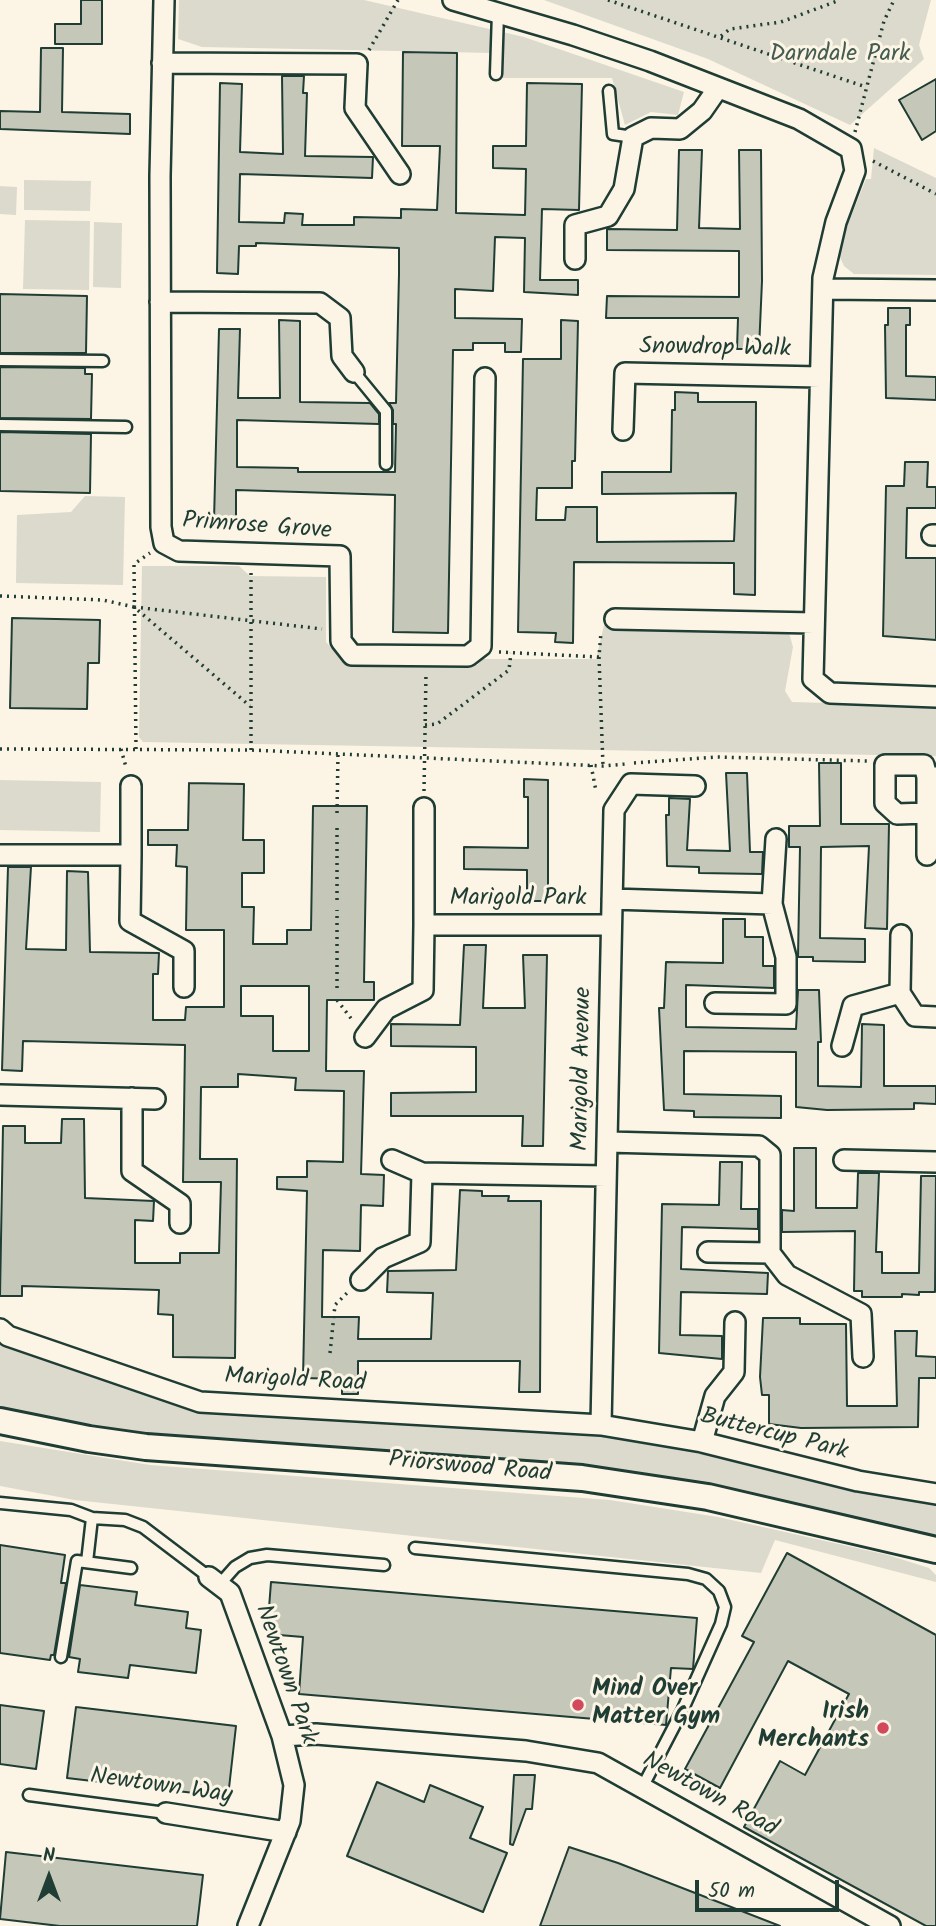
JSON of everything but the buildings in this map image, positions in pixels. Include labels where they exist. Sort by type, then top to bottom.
[{"type":"street","name":"Primrose Grove","points":[[164,0],[160,302],[161,527],[164,543],[179,551],[340,555],[341,631]]},
{"type":"street","points":[[453,0],[585,39],[799,118],[851,149]]},
{"type":"street","points":[[162,63],[357,64],[355,108],[400,174]]},
{"type":"street","points":[[575,259],[575,225],[608,216],[624,190],[633,137],[651,128],[680,129],[702,111],[718,88]]},
{"type":"street","name":"Snowdrop Walk","points":[[851,149],[855,171],[836,222],[823,289],[813,679],[830,693],[936,696]]},
{"type":"street","points":[[823,289],[936,290]]},
{"type":"street","points":[[160,302],[320,303],[340,318],[342,356],[354,372]]},
{"type":"street","name":"Snowdrop Walk","points":[[623,430],[625,373],[820,377]]},
{"type":"street","points":[[341,631],[341,641],[352,655],[468,656],[481,646],[485,378]]},
{"type":"street","points":[[615,619],[814,623]]},
{"type":"street","points":[[927,813],[897,814],[885,803],[885,765],[924,765],[932,777],[927,813],[927,855]]},
{"type":"street","name":"Marigold Avenue","points":[[601,1425],[614,810],[631,784],[695,786]]},
{"type":"street","points":[[131,786],[130,921],[184,951],[184,987]]},
{"type":"street","name":"Marigold Park","points":[[365,1037],[386,1009],[423,990],[424,808]]},
{"type":"street","points":[[715,1003],[786,1004],[786,957],[772,904],[776,839]]},
{"type":"street","points":[[0,855],[131,855]]},
{"type":"street","points":[[612,899],[772,904]]},
{"type":"street","name":"Marigold Park","points":[[424,925],[611,925]]},
{"type":"street","points":[[901,935],[900,992],[915,1016],[936,1017]]},
{"type":"street","points":[[842,1046],[853,1006],[900,992]]},
{"type":"street","points":[[0,1095],[155,1098]]},
{"type":"street","points":[[132,1098],[132,1171],[180,1204],[180,1223]]},
{"type":"street","points":[[608,1142],[759,1146],[770,1155],[770,1253],[787,1275],[862,1314],[863,1357]]},
{"type":"street","points":[[392,1160],[422,1173],[606,1175]]},
{"type":"street","points":[[844,1160],[936,1162]]},
{"type":"street","points":[[361,1280],[383,1258],[421,1242],[422,1173]]},
{"type":"street","points":[[708,1252],[770,1253]]},
{"type":"street","points":[[702,1442],[715,1396],[734,1372],[736,1322]]},
{"type":"street","name":"Marigold Road","points":[[0,1329],[8,1336],[200,1402],[601,1425]]},
{"type":"street","name":"Priorswood Road","points":[[0,1421],[89,1439],[146,1447],[582,1478],[708,1497],[936,1550]]},
{"type":"street","name":"Buttercup Park","points":[[601,1425],[702,1442],[858,1481],[936,1494]]},
{"type":"street","name":"Newtown Park","points":[[214,1581],[230,1593],[282,1736],[294,1785],[294,1804],[286,1832],[248,1926]]},
{"type":"street","name":"Newtown Road","points":[[282,1736],[316,1734],[560,1755],[598,1763],[890,1926]]},
{"type":"street","name":"Newtown Way","points":[[166,1813],[286,1832]]},
{"type":"lane","points":[[496,74],[498,13]]},
{"type":"lane","points":[[610,91],[613,134],[633,137]]},
{"type":"lane","points":[[0,360],[103,361]]},
{"type":"lane","points":[[354,372],[386,411],[386,464]]},
{"type":"lane","points":[[0,425],[126,427]]},
{"type":"lane","name":"Newtown Park","points":[[0,1503],[71,1510],[92,1518],[125,1520],[143,1527],[214,1581]]},
{"type":"lane","points":[[87,1562],[92,1518]]},
{"type":"lane","points":[[415,1548],[688,1574],[706,1579],[719,1591],[725,1607],[720,1624],[682,1711],[643,1786]]},
{"type":"lane","points":[[214,1581],[250,1558],[267,1555],[384,1565]]},
{"type":"lane","points":[[61,1657],[77,1561],[131,1569]]},
{"type":"lane","name":"Newtown Way","points":[[29,1795],[166,1813]]},
{"type":"path","points":[[357,64],[373,44],[398,0]]},
{"type":"path","points":[[608,0],[866,87]]},
{"type":"path","points":[[721,36],[730,29],[781,22],[840,0]]},
{"type":"path","points":[[894,0],[884,21],[851,149],[936,194]]},
{"type":"path","points":[[136,749],[134,564],[164,543]]},
{"type":"path","points":[[251,750],[252,553]]},
{"type":"path","points":[[0,596],[103,600],[134,607],[341,631]]},
{"type":"path","points":[[134,607],[250,706]]},
{"type":"path","points":[[603,766],[598,657],[600,634],[615,619]]},
{"type":"path","points":[[481,646],[492,652],[598,657]]},
{"type":"path","points":[[425,725],[437,724],[509,670],[511,653]]},
{"type":"path","points":[[424,808],[426,656]]},
{"type":"path","points":[[0,748],[251,750],[603,766],[717,757],[874,761]]},
{"type":"path","points":[[337,813],[338,753]]},
{"type":"path","points":[[591,765],[596,791]]},
{"type":"path","points":[[337,825],[337,900]]},
{"type":"path","points":[[337,910],[337,988]]},
{"type":"path","points":[[337,1000],[365,1037]]},
{"type":"path","points":[[330,1353],[335,1305],[361,1280]]},
{"type":"green space","points":[[179,0],[364,0],[524,37],[684,92],[678,115],[651,112],[625,125],[612,78],[496,78],[493,53],[202,47],[178,39]]},
{"type":"green space","name":"Darndale Park","points":[[544,0],[931,0],[919,45],[924,59],[850,125],[708,59]]},
{"type":"green space","points":[[874,148],[936,178],[936,275],[854,274],[844,266],[837,251],[866,179],[871,179]]},
{"type":"green space","points":[[24,180],[91,181],[90,211],[24,210]]},
{"type":"green space","points":[[0,186],[17,187],[16,215],[0,214]]},
{"type":"green space","points":[[25,220],[90,221],[89,290],[23,289]]},
{"type":"green space","points":[[94,222],[122,223],[121,288],[93,287]]},
{"type":"green space","points":[[85,496],[125,497],[123,585],[16,583],[17,515],[71,512]]},
{"type":"green space","points":[[142,566],[239,566],[250,576],[326,577],[326,642],[348,667],[477,665],[483,659],[596,659],[605,621],[771,624],[789,633],[793,647],[785,691],[792,702],[936,706],[936,756],[143,742],[139,737]]},
{"type":"green space","points":[[0,780],[101,782],[100,832],[0,830]]},
{"type":"green space","points":[[0,1329],[200,1403],[601,1425],[936,1493],[936,1550],[708,1496],[0,1420]]},
{"type":"green space","points":[[0,1441],[150,1465],[610,1500],[718,1517],[888,1555],[929,1568],[936,1575],[936,1582],[775,1540],[761,1573],[75,1500],[0,1486]]},
{"type":"place","name":"Mind Over Matter Gym","points":[[578,1705]]},
{"type":"place","name":"Irish Merchants","points":[[883,1728]]}]
